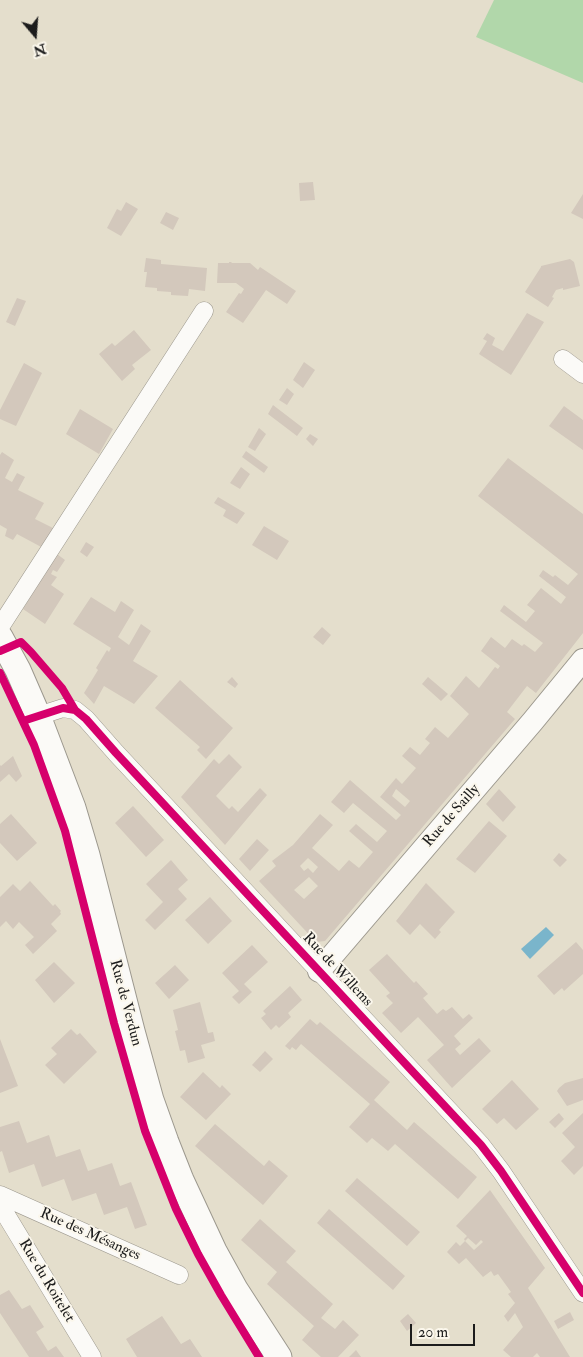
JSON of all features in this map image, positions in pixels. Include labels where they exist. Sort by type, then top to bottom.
[{"type":"main road","name":"Rue de Verdun","points":[[0,636],[18,670],[56,759],[87,855],[151,1100],[184,1189],[235,1289],[279,1357]]},
{"type":"street","points":[[0,627],[204,311]]},
{"type":"street","points":[[563,359],[583,374]]},
{"type":"street","name":"Rue de Sailly","points":[[319,971],[583,660]]},
{"type":"street","name":"Rue de Willems","points":[[38,716],[63,708],[75,710],[86,719],[481,1145],[516,1193],[583,1293]]},
{"type":"street","name":"Rue des Mésanges","points":[[0,1195],[179,1276]]},
{"type":"street","name":"Rue du Roitelet","points":[[0,1205],[92,1357]]},
{"type":"green space","points":[[494,0],[583,0],[583,83],[476,37]]},
{"type":"water","points":[[546,927],[554,935],[530,959],[521,949]]},
{"type":"building","points":[[313,182],[315,200],[300,201],[299,183]]},
{"type":"building","points":[[583,194],[583,219],[571,213]]},
{"type":"building","points":[[126,202],[138,209],[121,236],[107,228],[117,209],[121,211]]},
{"type":"building","points":[[166,212],[179,218],[173,230],[160,223]]},
{"type":"building","points":[[146,258],[161,260],[161,264],[207,268],[205,291],[189,289],[188,296],[171,295],[171,292],[157,291],[157,288],[145,287],[147,272],[144,272]]},
{"type":"building","points":[[570,259],[574,262],[580,286],[556,290],[552,297],[554,298],[548,307],[525,292],[541,266]]},
{"type":"building","points":[[218,263],[250,263],[258,270],[260,267],[296,291],[287,304],[266,290],[243,323],[226,312],[244,289],[236,283],[217,283]]},
{"type":"building","points":[[17,298],[26,301],[15,326],[6,322]]},
{"type":"building","points":[[527,313],[544,322],[511,375],[479,354],[487,341],[483,339],[487,333],[495,338],[492,345],[503,351]]},
{"type":"building","points":[[134,330],[151,350],[132,365],[135,369],[122,381],[99,354],[112,343],[115,346]]},
{"type":"building","points":[[304,362],[315,370],[303,388],[293,380]]},
{"type":"building","points":[[24,363],[42,373],[16,426],[0,419],[0,410]]},
{"type":"building","points":[[287,388],[294,394],[287,405],[279,400]]},
{"type":"building","points":[[273,405],[303,428],[297,436],[268,414]]},
{"type":"building","points":[[564,406],[583,420],[583,450],[549,426]]},
{"type":"building","points":[[80,409],[113,429],[99,454],[66,434]]},
{"type":"building","points":[[259,428],[266,434],[255,451],[248,447]]},
{"type":"building","points":[[310,434],[318,439],[313,446],[306,439]]},
{"type":"building","points":[[246,451],[268,467],[264,473],[242,457]]},
{"type":"building","points":[[2,452],[14,460],[5,478],[12,482],[17,473],[25,477],[18,490],[44,503],[35,519],[57,530],[45,549],[17,534],[13,540],[5,536],[7,529],[0,525],[0,455]]},
{"type":"building","points":[[508,458],[583,514],[583,633],[536,693],[527,686],[507,712],[515,719],[325,941],[316,942],[259,881],[276,866],[272,861],[293,845],[320,814],[333,825],[312,848],[339,871],[349,860],[359,868],[373,852],[349,831],[356,824],[377,842],[387,831],[353,803],[344,813],[331,802],[350,780],[396,820],[401,815],[380,797],[396,778],[402,784],[416,768],[402,756],[410,747],[420,755],[430,743],[425,739],[435,727],[448,738],[469,714],[450,696],[466,676],[479,688],[495,667],[498,669],[500,666],[481,651],[491,637],[505,648],[512,639],[522,646],[524,644],[535,652],[543,643],[500,611],[504,605],[526,622],[535,611],[527,605],[541,588],[561,604],[566,597],[539,576],[543,570],[553,577],[555,575],[568,585],[578,574],[478,496]],"holes":[[[396,789],[410,801],[405,807],[392,796]],[[308,858],[318,867],[313,873],[308,868],[304,871],[300,866]],[[309,877],[318,886],[304,899],[294,890]]]},
{"type":"building","points":[[241,467],[250,474],[240,489],[230,483]]},
{"type":"building","points":[[218,497],[245,513],[237,524],[223,516],[226,510],[214,503]]},
{"type":"building","points":[[264,526],[289,541],[277,560],[252,545]]},
{"type":"building","points":[[86,542],[94,547],[87,557],[80,552]]},
{"type":"building","points":[[57,554],[65,560],[57,572],[53,570],[51,574],[57,577],[51,585],[64,594],[45,624],[23,609]]},
{"type":"building","points":[[91,597],[115,612],[121,601],[134,610],[118,637],[129,645],[141,624],[151,631],[133,661],[158,676],[134,704],[104,686],[94,704],[84,693],[98,670],[96,668],[107,650],[109,652],[111,648],[73,624]]},
{"type":"building","points":[[322,627],[331,635],[323,645],[313,637]]},
{"type":"building","points":[[232,677],[238,684],[235,688],[227,682]]},
{"type":"building","points":[[428,677],[448,694],[441,701],[422,684]]},
{"type":"building","points":[[180,680],[233,728],[206,759],[197,750],[200,747],[155,708]]},
{"type":"building","points":[[229,754],[242,767],[216,796],[229,809],[232,806],[238,812],[260,788],[267,795],[225,845],[181,797],[214,759],[219,764]]},
{"type":"building","points":[[13,756],[22,776],[16,782],[9,774],[0,782],[0,765]]},
{"type":"building","points":[[499,789],[516,807],[503,822],[486,804]]},
{"type":"building","points":[[133,806],[164,840],[146,857],[115,823]]},
{"type":"building","points":[[11,814],[37,843],[17,861],[0,843],[0,824]]},
{"type":"building","points":[[489,821],[507,836],[475,873],[456,859]]},
{"type":"building","points":[[257,839],[269,850],[250,871],[239,859]]},
{"type":"building","points":[[559,853],[567,860],[560,867],[553,860]]},
{"type":"building","points":[[171,860],[188,880],[178,889],[187,899],[155,930],[145,920],[163,902],[146,884]]},
{"type":"building","points":[[30,881],[53,906],[55,904],[61,911],[61,914],[51,924],[57,931],[33,954],[25,945],[34,937],[19,922],[13,929],[6,921],[0,927],[0,897],[13,884],[20,891]]},
{"type":"building","points":[[426,883],[455,912],[439,930],[441,932],[435,939],[420,924],[410,935],[396,921]]},
{"type":"building","points":[[210,897],[232,921],[208,944],[185,920]]},
{"type":"building","points":[[576,942],[583,950],[583,974],[564,991],[562,988],[554,995],[537,976]]},
{"type":"building","points":[[252,945],[268,962],[244,984],[252,992],[239,1004],[232,997],[239,991],[222,973]]},
{"type":"building","points":[[387,954],[414,983],[416,981],[428,994],[423,998],[437,1014],[443,1009],[446,1011],[452,1007],[463,1019],[469,1014],[473,1018],[454,1036],[461,1044],[455,1049],[460,1055],[479,1038],[491,1051],[452,1088],[427,1060],[444,1045],[418,1017],[401,1033],[382,1013],[393,1003],[386,996],[390,993],[369,970]]},
{"type":"building","points":[[54,962],[75,983],[54,1003],[35,980]]},
{"type":"building","points":[[175,965],[189,980],[169,999],[155,983]]},
{"type":"building","points":[[290,986],[302,1000],[288,1013],[291,1017],[279,1028],[276,1025],[271,1030],[261,1018],[266,1014],[263,1011]]},
{"type":"building","points":[[200,1002],[208,1033],[213,1032],[215,1041],[201,1045],[205,1058],[188,1063],[185,1050],[180,1051],[175,1031],[178,1030],[173,1010]]},
{"type":"building","points":[[310,1019],[317,1025],[320,1022],[390,1082],[374,1100],[407,1130],[414,1122],[477,1177],[458,1199],[395,1144],[388,1151],[372,1138],[367,1143],[349,1127],[370,1104],[301,1044],[296,1050],[292,1047],[290,1050],[285,1046]]},
{"type":"building","points":[[71,1029],[77,1035],[80,1033],[97,1052],[64,1084],[45,1065],[57,1054],[51,1048]]},
{"type":"building","points":[[0,1039],[18,1086],[0,1093]]},
{"type":"building","points":[[265,1051],[273,1059],[260,1072],[252,1065]]},
{"type":"building","points":[[203,1072],[220,1088],[222,1085],[231,1094],[206,1120],[180,1097]]},
{"type":"building","points":[[583,1078],[583,1100],[567,1106],[557,1091],[565,1083]]},
{"type":"building","points":[[512,1080],[539,1109],[516,1130],[504,1118],[497,1124],[482,1109]]},
{"type":"building","points":[[559,1113],[564,1119],[555,1128],[549,1122]]},
{"type":"building","points":[[583,1113],[583,1166],[574,1175],[561,1161],[575,1147],[562,1133]]},
{"type":"building","points":[[19,1121],[27,1143],[49,1135],[56,1157],[80,1149],[88,1171],[112,1163],[120,1186],[131,1182],[147,1225],[135,1229],[127,1207],[104,1215],[96,1193],[72,1201],[64,1179],[42,1187],[34,1164],[9,1173],[2,1151],[0,1152],[0,1127]]},
{"type":"building","points":[[215,1124],[264,1166],[269,1160],[288,1176],[263,1205],[195,1146]]},
{"type":"building","points":[[357,1178],[420,1232],[407,1246],[345,1191]]},
{"type":"building","points":[[490,1190],[545,1268],[528,1288],[570,1357],[540,1357],[537,1353],[533,1357],[511,1357],[503,1350],[523,1327],[515,1313],[508,1322],[504,1316],[515,1303],[508,1294],[511,1292],[498,1274],[494,1276],[491,1271],[483,1277],[466,1258],[459,1264],[447,1252],[456,1242],[460,1246],[465,1241],[464,1239],[467,1236],[456,1226]],"holes":[[[468,1238],[476,1245],[481,1240],[483,1242],[474,1250],[465,1241]]]},
{"type":"building","points":[[329,1209],[405,1276],[393,1290],[317,1223]]},
{"type":"building","points":[[260,1219],[296,1251],[286,1262],[333,1304],[321,1318],[335,1329],[343,1320],[359,1335],[338,1357],[321,1357],[302,1340],[314,1326],[267,1284],[277,1272],[241,1240]]},
{"type":"building","points":[[9,1290],[22,1309],[30,1305],[44,1327],[36,1332],[48,1351],[56,1346],[64,1357],[29,1357],[0,1313],[0,1295]]},
{"type":"building","points":[[570,1312],[574,1320],[558,1329],[554,1321]]},
{"type":"building","points":[[408,1314],[416,1323],[407,1331],[400,1321]]},
{"type":"building","points":[[162,1316],[181,1344],[190,1339],[202,1357],[137,1357],[126,1339]]},
{"type":"building","points":[[356,1350],[361,1357],[349,1357]]},
{"type":"cycle path","points":[[0,651],[21,642],[62,688],[75,710]]},
{"type":"cycle path","points":[[0,673],[34,745],[65,831],[114,1023],[145,1131],[176,1209],[198,1254],[259,1357]]},
{"type":"cycle path","points":[[23,721],[63,708],[75,710],[86,719],[481,1145],[501,1171],[583,1293]]}]
